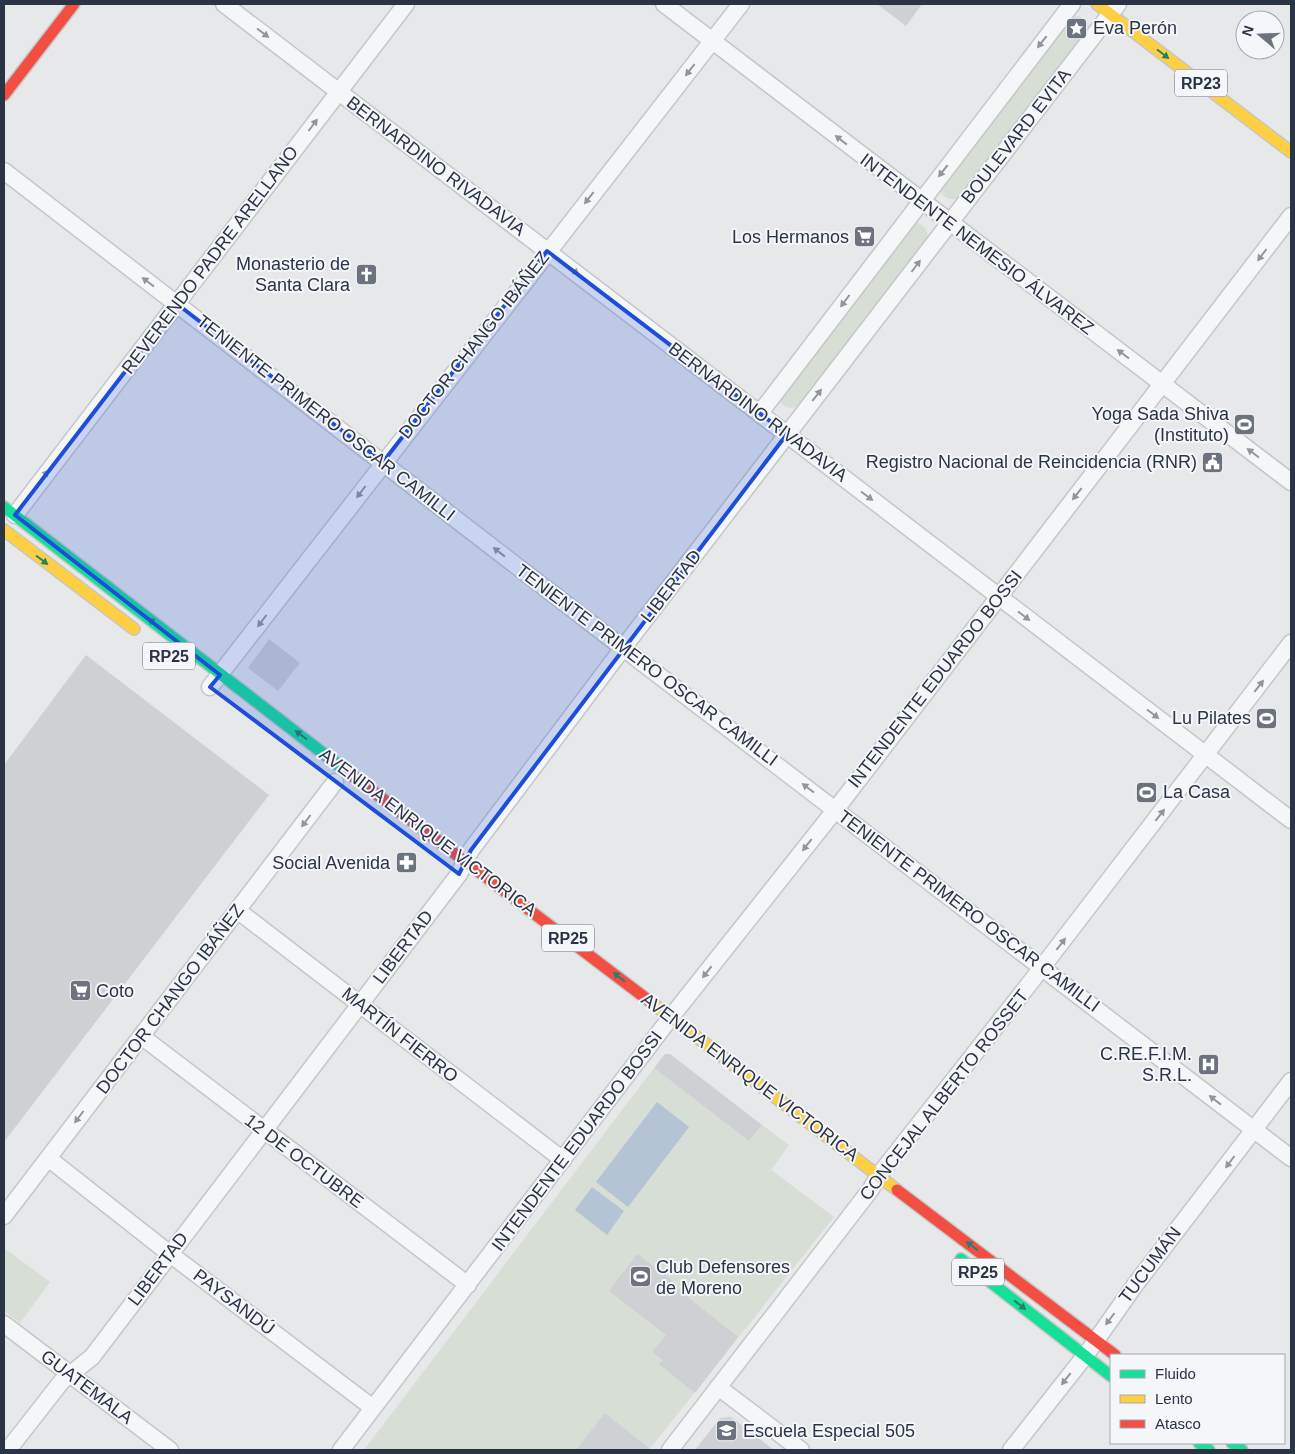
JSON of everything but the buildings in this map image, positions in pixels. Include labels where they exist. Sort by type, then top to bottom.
[{"type":"main road","points":[[4,95],[74,4]]},
{"type":"main road","name":"RP23","points":[[1108,7],[1291,152]]},
{"type":"main road","name":"AVENIDA ENRIQUE VICTORICA","points":[[9,511],[213,684],[466,860],[664,1027],[874,1186],[1114,1354]]},
{"type":"main road","name":"RP25","points":[[4,530],[143,637]]},
{"type":"main road","name":"RP25","points":[[955,1255],[1110,1375]]},
{"type":"street","name":"BERNARDINO RIVADAVIA","points":[[224,4],[1291,820]]},
{"type":"street","name":"REVERENDO PADRE ARELLANO","points":[[9,511],[177,304],[406,4]]},
{"type":"street","name":"INTENDENTE NEMESIO ÁLVAREZ","points":[[664,4],[1291,482]]},
{"type":"street","name":"DOCTOR CHANGO IBÁÑEZ","points":[[213,684],[383,462],[741,4]]},
{"type":"street","name":"BOULEVARD EVITA","points":[[760,413],[1072,4]]},
{"type":"street","name":"BOULEVARD EVITA","points":[[787,434],[949,222],[1108,7]]},
{"type":"street","name":"TENIENTE PRIMERO OSCAR CAMILLI","points":[[4,171],[623,648],[1291,1158]]},
{"type":"street","name":"INTENDENTE EDUARDO BOSSI","points":[[341,1450],[664,1027],[836,809],[1291,216]]},
{"type":"street","name":"LIBERTAD","points":[[8,1450],[62,1381],[92,1357],[360,1004],[623,648],[787,434]]},
{"type":"street","name":"CONCEJAL ALBERTO ROSSET","points":[[670,1450],[1291,643]]},
{"type":"street","name":"DOCTOR CHANGO IBÁÑEZ","points":[[4,1216],[335,782]]},
{"type":"street","name":"MARTÍN FIERRO","points":[[237,910],[563,1160]]},
{"type":"street","name":"12 DE OCTUBRE","points":[[141,1036],[468,1285]]},
{"type":"street","name":"TUCUMÁN","points":[[1011,1450],[1085,1356],[1094,1340],[1291,1081]]},
{"type":"street","name":"PAYSANDÚ","points":[[48,1158],[170,1254],[374,1408]]},
{"type":"street","name":"GUATEMALA","points":[[4,1324],[170,1450]]},
{"type":"street","points":[[718,1387],[801,1450]]},
{"type":"highlighted area","points":[[547,251],[787,434],[471,850],[459,874],[210,687],[220,675],[15,515],[177,304],[383,462]]},
{"type":"shaded area","points":[[1079,16],[1088,22],[1090,31],[962,197],[955,199],[947,198],[940,191],[941,185],[1070,17]]},
{"type":"shaded area","points":[[918,223],[926,230],[928,240],[800,405],[792,408],[784,406],[779,401],[780,396],[911,224]]},
{"type":"shaded area","name":"Club Defensores de Moreno","points":[[654,1068],[749,1141],[762,1125],[789,1145],[771,1170],[834,1217],[649,1450],[364,1450]]},
{"type":"shaded area","points":[[4,1248],[50,1282],[20,1323],[4,1311]]},
{"type":"water","points":[[657,1102],[689,1127],[628,1207],[596,1182]]},
{"type":"water","points":[[592,1187],[624,1211],[607,1235],[575,1210]]},
{"type":"traffic: fast","points":[[4,507],[346,771]]},
{"type":"traffic: fast","points":[[961,1259],[1110,1375]]},
{"type":"traffic: fast","points":[[1200,1444],[1209,1450]]},
{"type":"traffic: fast","points":[[1233,1444],[1242,1450]]},
{"type":"traffic: slow","points":[[1097,4],[1291,152]]},
{"type":"traffic: slow","points":[[4,530],[134,629]]},
{"type":"traffic: slow","points":[[652,1003],[897,1190]]},
{"type":"traffic: jam","points":[[4,95],[74,4]]},
{"type":"traffic: jam","points":[[346,771],[652,1003]]},
{"type":"traffic: jam","points":[[897,1190],[1114,1354]]},
{"type":"place","name":"Eva Perón","points":[[1077,28]]},
{"type":"place","name":"Los Hermanos","points":[[865,237]]},
{"type":"place","name":"Monasterio de Santa Clara","points":[[366,274]]},
{"type":"place","name":"Yoga Sada Shiva (Instituto)","points":[[1245,424]]},
{"type":"place","name":"Registro Nacional de Reincidencia (RNR)","points":[[1213,462]]},
{"type":"place","name":"Lu Pilates","points":[[1267,718]]},
{"type":"place","name":"La Casa","points":[[1147,792]]},
{"type":"place","name":"Social Avenida","points":[[406,863]]},
{"type":"place","name":"Coto","points":[[80,991]]},
{"type":"place","name":"C.RE.F.I.M. S.R.L.","points":[[1208,1064]]},
{"type":"place","name":"Club Defensores de Moreno","points":[[640,1277]]},
{"type":"place","name":"Escuela Especial 505","points":[[727,1431]]}]
